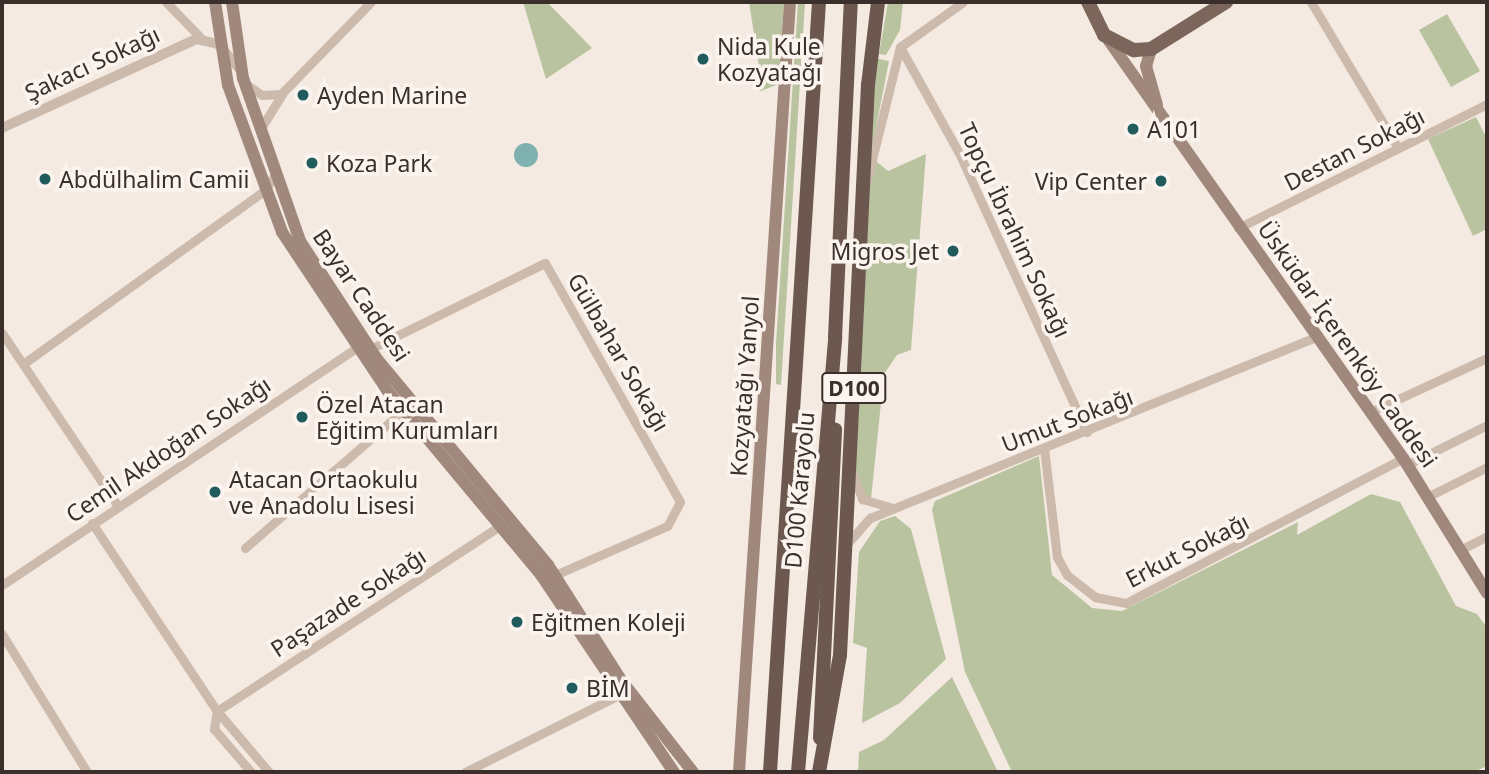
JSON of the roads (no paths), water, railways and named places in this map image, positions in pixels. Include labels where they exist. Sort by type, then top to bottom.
[{"type":"highway","name":"D100 Karayolu","points":[[770,772],[819,2]]},
{"type":"highway","name":"D100 Karayolu","points":[[798,772],[835,337],[851,2]]},
{"type":"highway","name":"D100","points":[[819,768],[840,655],[863,188],[878,3]]},
{"type":"highway","points":[[819,768],[835,337]]},
{"type":"main road","name":"Bayar Caddesi","points":[[215,2],[220,45],[265,190],[282,232],[364,348],[555,575],[621,680],[692,772]]},
{"type":"main road","name":"Bayar Caddesi","points":[[232,2],[242,75],[295,234],[404,410],[545,580],[617,696],[674,772]]},
{"type":"main road","name":"Kozyatağı Yanyol","points":[[739,772],[790,2]]},
{"type":"main road","name":"Üsküdar İçerenköy Caddesi","points":[[1088,2],[1104,35],[1164,125],[1405,462],[1487,593]]},
{"type":"main road","points":[[1104,35],[1134,50],[1151,49],[1226,2]]},
{"type":"main road","name":"Üsküdar İçerenköy Caddesi","points":[[1151,49],[1147,78],[1164,125]]},
{"type":"street","points":[[166,2],[201,38],[220,45],[242,75],[265,96],[284,91]]},
{"type":"street","points":[[261,134],[264,116],[284,91],[371,2]]},
{"type":"street","points":[[863,188],[876,161],[900,47],[963,2]]},
{"type":"street","points":[[1311,2],[1398,148]]},
{"type":"street","name":"Şakacı Sokağı","points":[[2,128],[201,38]]},
{"type":"street","name":"Topçu İbrahim Sokağı","points":[[900,47],[956,148],[1087,432]]},
{"type":"street","name":"Destan Sokağı","points":[[1238,228],[1487,104]]},
{"type":"street","points":[[23,364],[265,190],[274,176]]},
{"type":"street","name":"Gülbahar Sokağı","points":[[364,348],[545,263],[680,502],[667,526],[555,575]]},
{"type":"street","points":[[2,333],[118,506]]},
{"type":"street","name":"Umut Sokağı","points":[[844,552],[870,518],[1316,337]]},
{"type":"street","name":"Cemil Akdoğan Sokağı","points":[[2,585],[92,523],[364,348]]},
{"type":"street","points":[[1370,412],[1487,358]]},
{"type":"street","points":[[245,548],[404,410]]},
{"type":"street","name":"Erkut Sokağı","points":[[1044,448],[1057,557],[1067,575],[1095,597],[1126,603],[1405,462],[1487,425]]},
{"type":"street","points":[[850,456],[862,499],[898,506]]},
{"type":"street","points":[[1427,497],[1487,467]]},
{"type":"street","points":[[92,523],[217,711],[269,772]]},
{"type":"street","name":"Paşazade Sokağı","points":[[217,711],[501,525]]},
{"type":"street","points":[[1460,550],[1487,537]]},
{"type":"street","points":[[2,634],[87,772]]},
{"type":"street","points":[[465,772],[617,696]]},
{"type":"street","points":[[217,711],[214,729],[251,772]]},
{"type":"water","points":[[526,143],[534,147],[538,155],[534,163],[526,167],[518,163],[514,155],[518,147]]},
{"type":"place","name":"Nida Kule Kozyatağı","points":[[703,59]]},
{"type":"place","name":"Ayden Marine","points":[[303,95]]},
{"type":"place","name":"A101","points":[[1133,129]]},
{"type":"place","name":"Koza Park","points":[[312,163]]},
{"type":"place","name":"Abdülhalim Camii","points":[[45,179]]},
{"type":"place","name":"Vip Center","points":[[1161,181]]},
{"type":"place","name":"Migros Jet","points":[[953,251]]},
{"type":"place","name":"Özel Atacan Eğitim Kurumları","points":[[302,417]]},
{"type":"place","name":"Atacan Ortaokulu ve Anadolu Lisesi","points":[[215,492]]},
{"type":"place","name":"Eğitmen Koleji","points":[[517,622]]},
{"type":"place","name":"BİM","points":[[572,688]]}]
